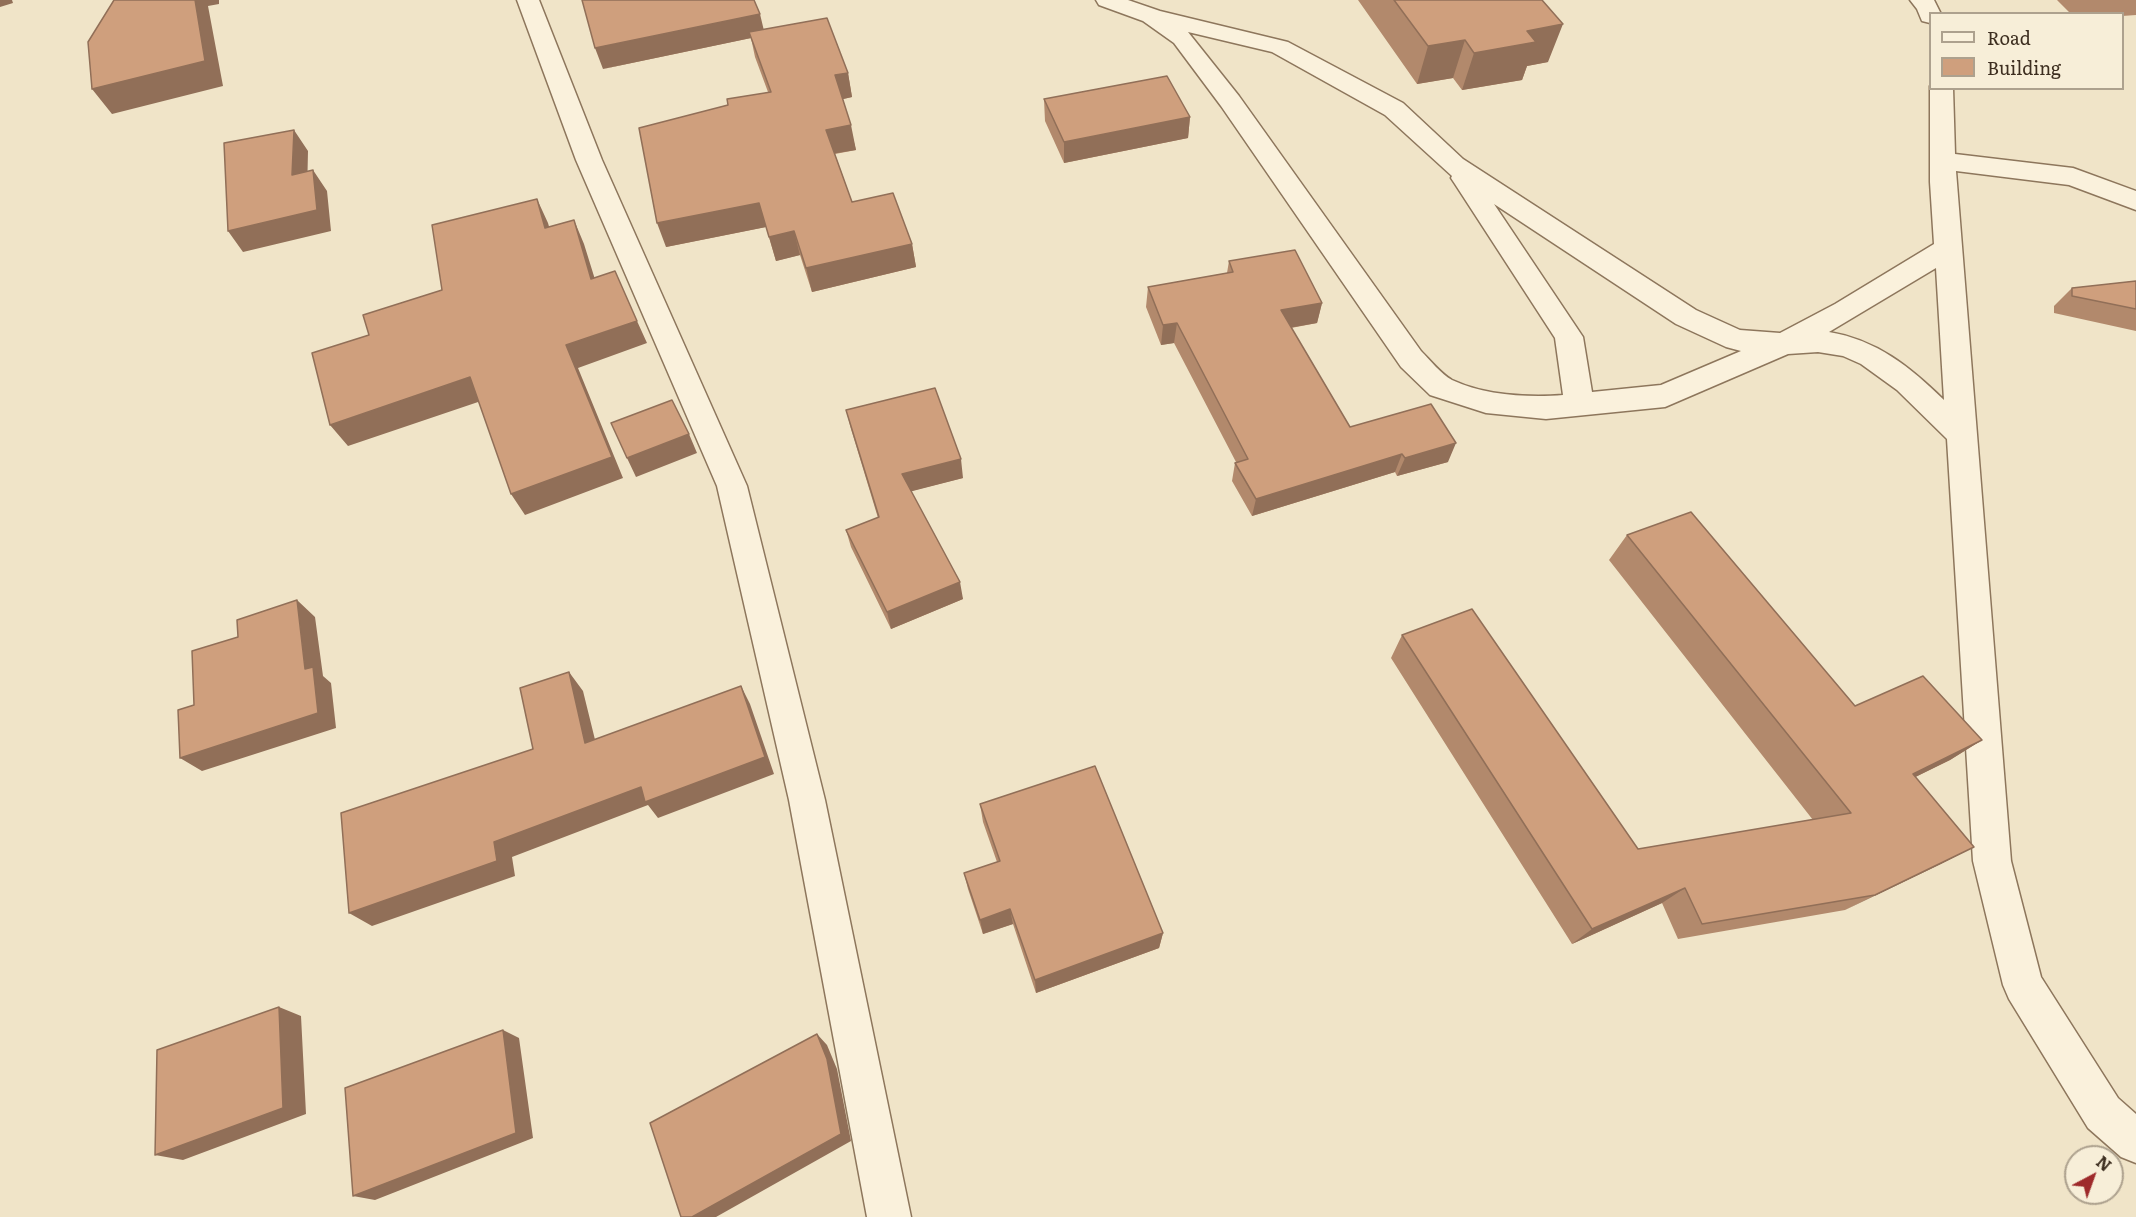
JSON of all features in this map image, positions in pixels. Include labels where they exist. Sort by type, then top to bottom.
[{"type":"street","points":[[528,0],[589,160],[732,486],[807,800],[889,1217]]},
{"type":"street","points":[[1107,0],[1151,16],[1280,47],[1394,109],[1454,165],[1686,317],[1736,340],[1784,344],[1818,341],[1848,346],[1871,356],[1907,382],[1962,436]]},
{"type":"street","points":[[1921,0],[1928,7],[1929,12]]},
{"type":"street","points":[[1151,16],[1182,39],[1230,101],[1411,359],[1440,387],[1486,402],[1546,408],[1665,396],[1784,344],[1845,311],[1948,248]]},
{"type":"street","points":[[1941,90],[1942,161],[1992,861],[2023,985],[2103,1113],[2136,1142]]},
{"type":"street","points":[[1942,161],[2073,177],[2136,201]]},
{"type":"street","points":[[1454,165],[1569,337],[1579,405]]},
{"type":"building","points":[[114,0],[195,0],[205,61],[92,89],[88,42]]},
{"type":"building","points":[[582,0],[754,0],[760,14],[595,48]]},
{"type":"building","points":[[1394,0],[1542,0],[1563,24],[1527,31],[1536,42],[1474,53],[1465,40],[1428,46]]},
{"type":"building","points":[[827,18],[848,73],[835,75],[851,125],[826,130],[852,202],[893,193],[912,244],[806,268],[794,231],[769,237],[759,203],[657,223],[639,128],[728,105],[727,99],[771,92],[749,32]]},
{"type":"building","points":[[1167,76],[1190,117],[1064,142],[1044,99]]},
{"type":"building","points":[[294,130],[292,175],[313,170],[317,210],[228,231],[224,143]]},
{"type":"building","points":[[537,199],[545,228],[574,220],[591,279],[615,271],[637,321],[566,345],[612,457],[511,494],[470,377],[330,425],[312,353],[369,335],[363,315],[442,290],[432,225]]},
{"type":"building","points":[[1295,250],[1322,303],[1281,310],[1350,427],[1431,404],[1456,443],[1405,458],[1402,454],[1256,499],[1235,463],[1248,459],[1177,323],[1163,325],[1148,287],[1233,272],[1229,261]]},
{"type":"building","points":[[2136,281],[2136,309],[2072,296],[2072,288]]},
{"type":"building","points":[[935,388],[961,459],[902,474],[960,582],[887,612],[846,530],[879,517],[846,410]]},
{"type":"building","points":[[672,400],[689,434],[627,458],[611,423]]},
{"type":"building","points":[[1691,512],[1855,706],[1923,676],[1982,740],[1913,774],[1974,847],[1875,895],[1702,924],[1685,888],[1592,929],[1402,635],[1472,609],[1638,849],[1851,813],[1627,535]]},
{"type":"building","points":[[297,600],[305,669],[313,667],[318,713],[180,758],[178,710],[194,705],[192,651],[238,637],[237,620]]},
{"type":"building","points":[[569,672],[585,743],[741,686],[765,757],[645,802],[641,787],[494,842],[497,861],[349,913],[341,813],[533,749],[520,688]]},
{"type":"building","points":[[1095,766],[1163,933],[1035,980],[1010,909],[980,920],[964,873],[1000,861],[980,804]]},
{"type":"building","points":[[279,1007],[283,1108],[155,1155],[157,1050]]},
{"type":"building","points":[[503,1030],[516,1133],[353,1196],[345,1088]]},
{"type":"building","points":[[817,1034],[827,1059],[841,1134],[692,1217],[681,1217],[650,1123]]}]
